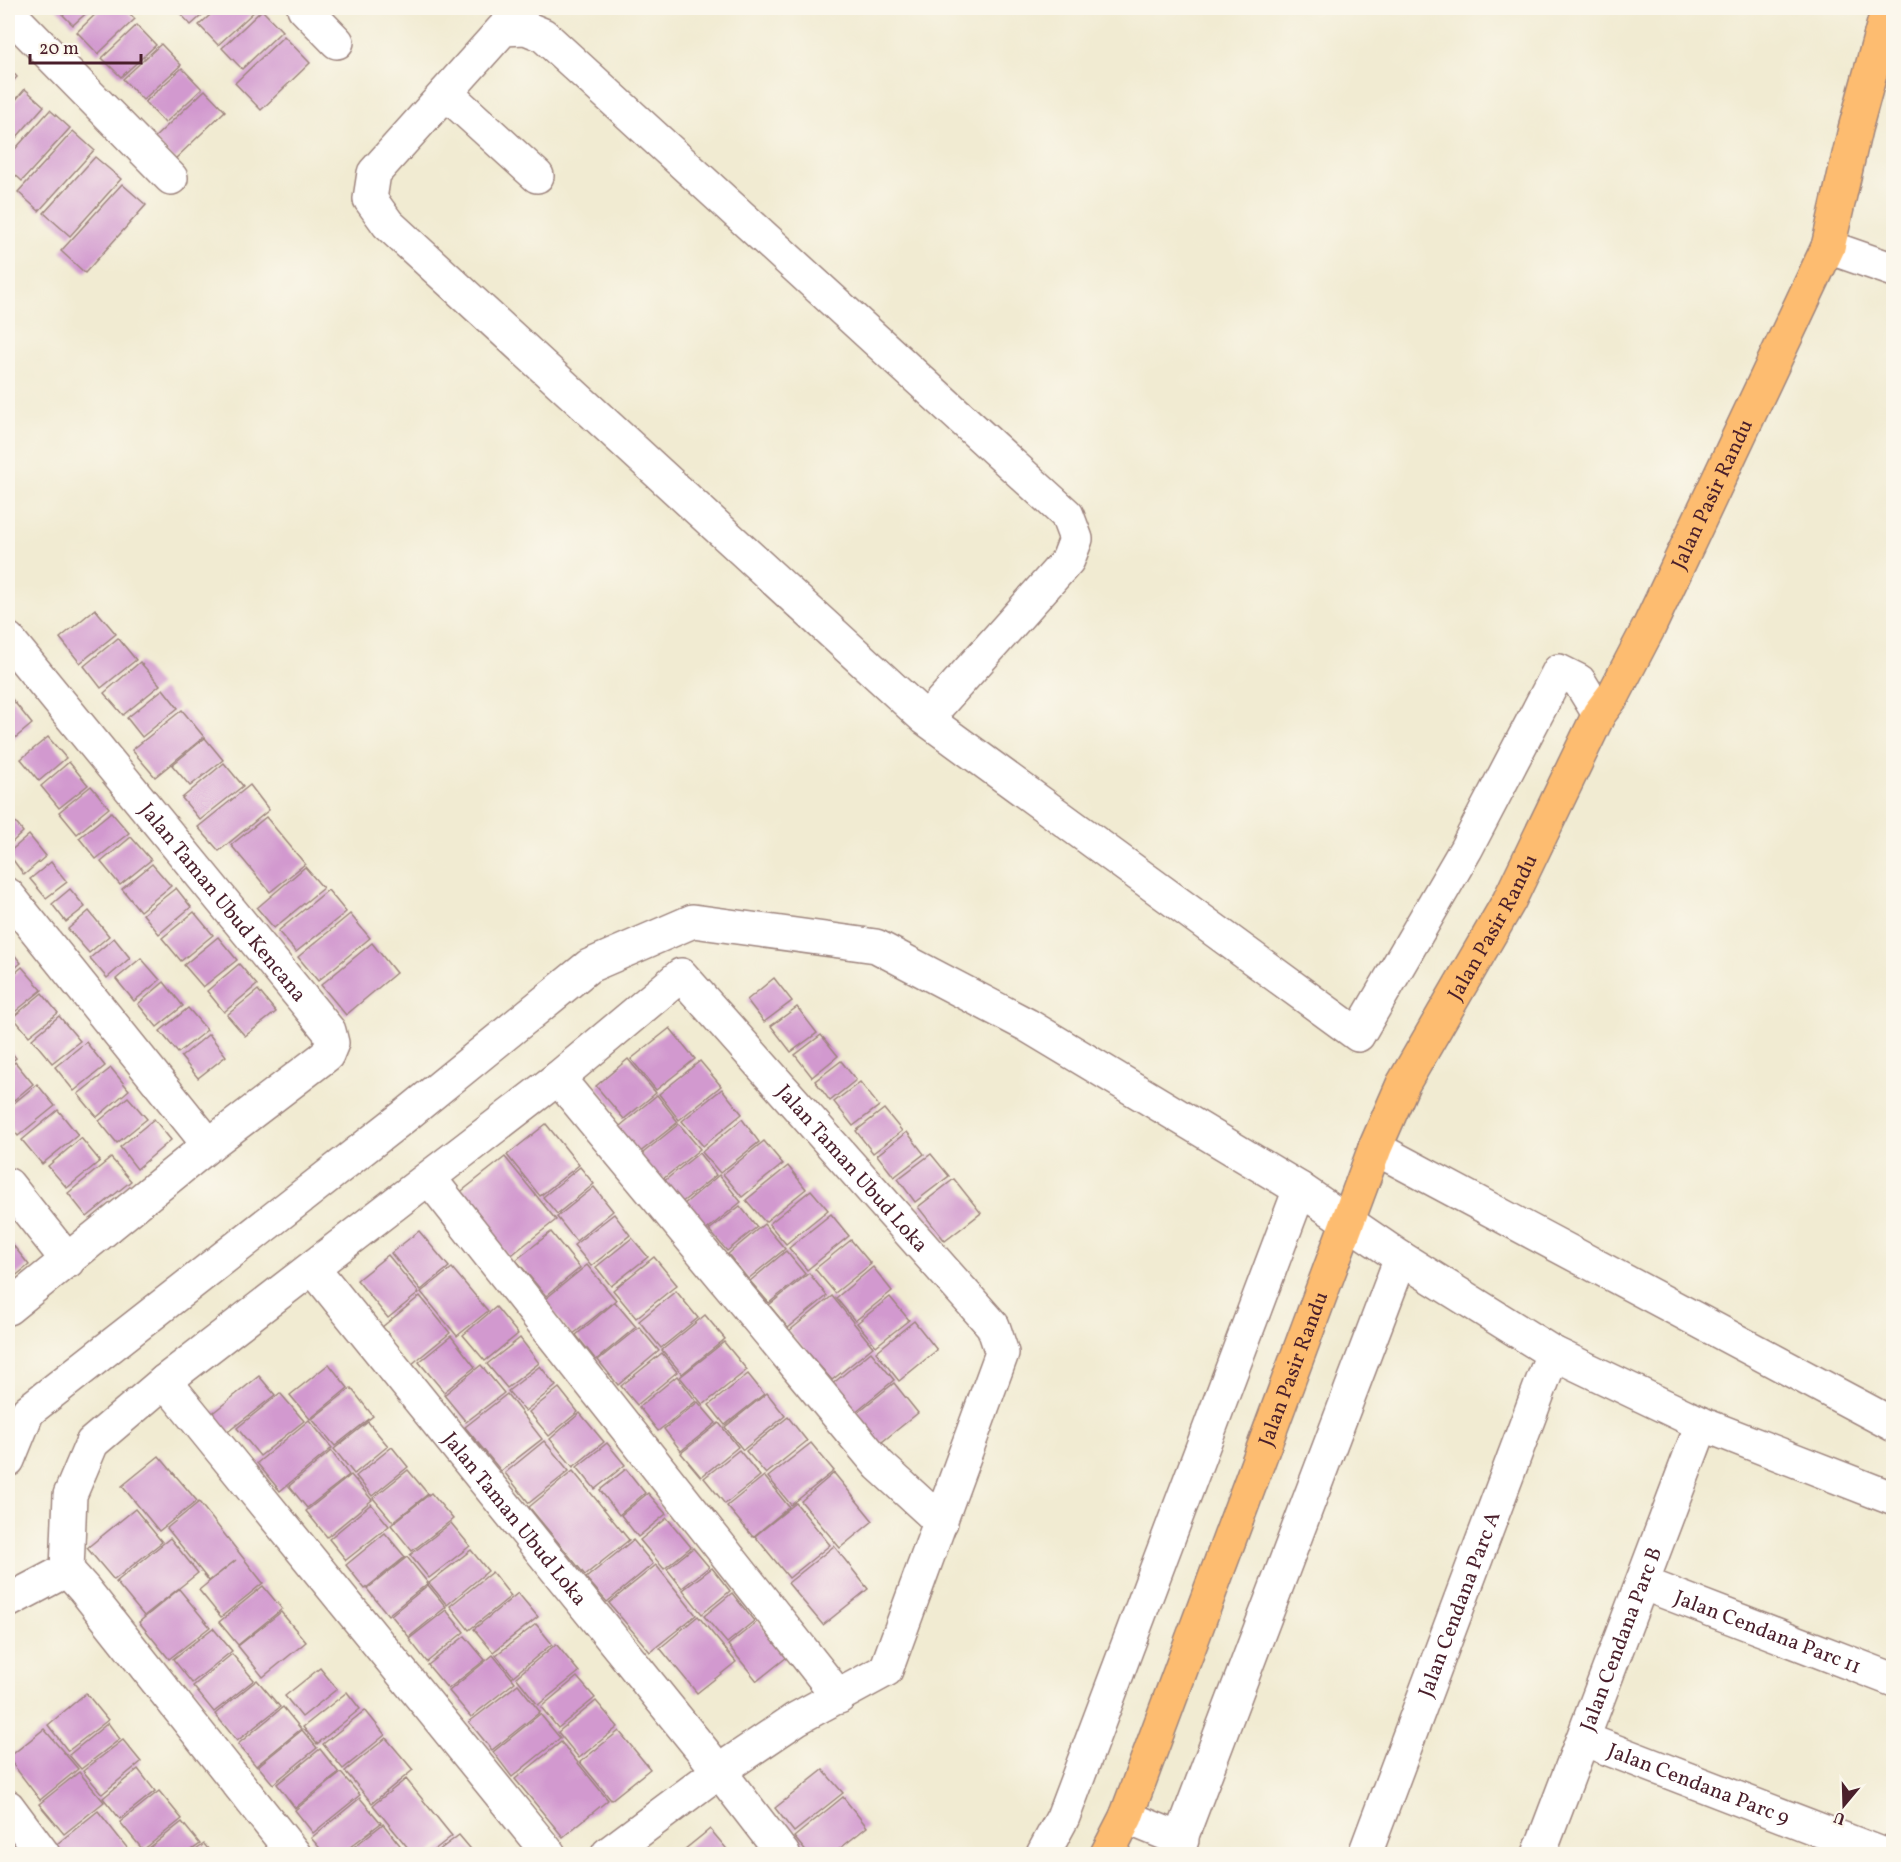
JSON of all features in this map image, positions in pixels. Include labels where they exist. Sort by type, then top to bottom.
[{"type":"main road","name":"Jalan Pasir Randu","points":[[1107,1854],[1126,1817],[1348,1219],[1403,1084],[1509,901],[1599,714],[1614,694],[1650,627],[1828,247],[1855,129],[1889,20]]},
{"type":"street","points":[[304,8],[337,42]]},
{"type":"street","points":[[8,12],[171,178]]},
{"type":"street","points":[[926,719],[1068,560],[1076,539],[1067,515],[543,35],[526,28],[503,29],[374,173],[370,199],[388,224],[926,719],[1358,1035],[1466,849],[1559,671],[1579,681],[1599,714]]},
{"type":"street","points":[[446,93],[537,177]]},
{"type":"street","points":[[1828,247],[1893,270]]},
{"type":"street","name":"Jalan Taman Ubud Kencana","points":[[8,639],[329,1031],[332,1043],[327,1055],[209,1145],[8,1308]]},
{"type":"street","points":[[8,895],[209,1145]]},
{"type":"street","points":[[8,1461],[18,1411],[406,1116],[589,966],[693,921],[876,946],[1027,1025],[1300,1189],[1348,1219],[1401,1258],[1553,1353],[1702,1424],[1893,1498]]},
{"type":"street","name":"Jalan Taman Ubud Loka","points":[[67,1570],[70,1496],[92,1443],[165,1381],[558,1078],[681,975],[993,1326],[1002,1353],[886,1670],[796,1719],[719,1771],[608,1854]]},
{"type":"street","points":[[558,1078],[879,1465],[941,1522]]},
{"type":"street","points":[[1375,1148],[1893,1425]]},
{"type":"street","points":[[429,1178],[839,1697]]},
{"type":"street","points":[[8,1185],[68,1261]]},
{"type":"street","points":[[1043,1854],[1063,1817],[1300,1189]]},
{"type":"street","points":[[1126,1817],[1179,1847],[1401,1258]]},
{"type":"street","name":"Jalan Taman Ubud Loka","points":[[313,1268],[719,1771],[783,1854]]},
{"type":"street","name":"Jalan Cendana Parc A","points":[[1365,1854],[1553,1353]]},
{"type":"street","points":[[165,1381],[549,1854]]},
{"type":"street","name":"Jalan Cendana Parc B","points":[[1539,1854],[1702,1424]]},
{"type":"street","points":[[8,1601],[67,1570],[84,1588],[294,1854]]},
{"type":"street","name":"Jalan Cendana Parc 11","points":[[1642,1582],[1893,1680]]},
{"type":"street","name":"Jalan Cendana Parc 9","points":[[1583,1740],[1882,1854]]},
{"type":"street","points":[[8,1807],[43,1854]]},
{"type":"building","points":[[56,8],[92,8],[73,25]]},
{"type":"building","points":[[102,8],[124,8],[135,19],[98,54],[77,32]]},
{"type":"building","points":[[175,8],[210,8],[191,25]]},
{"type":"building","points":[[218,8],[258,8],[218,45],[199,25]]},
{"type":"building","points":[[262,10],[282,31],[242,69],[222,48]]},
{"type":"building","points":[[137,25],[156,45],[121,77],[102,58]]},
{"type":"building","points":[[284,36],[310,63],[261,110],[235,83]]},
{"type":"building","points":[[161,44],[181,65],[143,100],[123,79]]},
{"type":"building","points":[[8,67],[17,77],[8,86]]},
{"type":"building","points":[[182,68],[202,89],[165,123],[145,102]]},
{"type":"building","points":[[25,89],[44,106],[8,147],[8,109]]},
{"type":"building","points":[[205,90],[225,111],[174,160],[153,139]]},
{"type":"building","points":[[50,110],[70,128],[22,181],[8,168],[8,157]]},
{"type":"building","points":[[73,131],[94,150],[39,211],[18,192]]},
{"type":"building","points":[[95,157],[121,179],[70,236],[44,213]]},
{"type":"building","points":[[122,184],[146,205],[85,273],[61,251]]},
{"type":"building","points":[[95,609],[116,634],[80,663],[60,638]]},
{"type":"building","points":[[118,638],[136,660],[101,688],[84,666]]},
{"type":"building","points":[[140,662],[160,685],[123,715],[104,693]]},
{"type":"building","points":[[163,689],[178,708],[142,737],[127,718]]},
{"type":"building","points":[[8,694],[32,724],[8,744]]},
{"type":"building","points":[[182,710],[204,737],[155,777],[132,750]]},
{"type":"building","points":[[48,737],[66,758],[39,781],[21,759]]},
{"type":"building","points":[[205,738],[223,760],[190,786],[172,765]]},
{"type":"building","points":[[69,762],[88,785],[59,808],[41,786]]},
{"type":"building","points":[[224,763],[243,786],[200,820],[182,798]]},
{"type":"building","points":[[250,785],[269,810],[219,851],[198,827]]},
{"type":"building","points":[[91,786],[109,808],[77,834],[59,812]]},
{"type":"building","points":[[111,812],[129,833],[96,859],[79,838]]},
{"type":"building","points":[[8,813],[23,832],[8,846]]},
{"type":"building","points":[[266,817],[305,864],[270,892],[231,845]]},
{"type":"building","points":[[29,835],[46,856],[24,875],[8,853]]},
{"type":"building","points":[[131,837],[151,860],[120,885],[101,862]]},
{"type":"building","points":[[51,862],[67,882],[46,898],[30,879]]},
{"type":"building","points":[[152,864],[171,886],[140,911],[122,889]]},
{"type":"building","points":[[305,867],[323,888],[274,928],[257,908]]},
{"type":"building","points":[[176,888],[191,907],[159,934],[143,914]]},
{"type":"building","points":[[70,889],[85,907],[66,922],[52,904]]},
{"type":"building","points":[[328,890],[346,912],[296,952],[278,931]]},
{"type":"building","points":[[89,911],[109,936],[89,953],[68,929]]},
{"type":"building","points":[[194,912],[213,935],[181,961],[162,938]]},
{"type":"building","points":[[350,914],[370,938],[318,981],[298,957]]},
{"type":"building","points":[[218,937],[237,960],[203,987],[184,965]]},
{"type":"building","points":[[114,938],[130,958],[107,978],[90,958]]},
{"type":"building","points":[[372,943],[396,973],[346,1015],[321,985]]},
{"type":"building","points":[[8,947],[21,963],[8,974]]},
{"type":"building","points":[[141,958],[160,980],[134,1001],[116,979]]},
{"type":"building","points":[[239,964],[257,985],[224,1012],[207,991]]},
{"type":"building","points":[[22,967],[42,990],[11,1015],[8,1010],[8,979]]},
{"type":"building","points":[[774,978],[792,1001],[764,1022],[747,1000]]},
{"type":"building","points":[[164,982],[183,1006],[157,1027],[138,1004]]},
{"type":"building","points":[[258,990],[276,1012],[245,1036],[227,1015]]},
{"type":"building","points":[[42,993],[58,1013],[29,1036],[13,1017]]},
{"type":"building","points":[[797,1007],[817,1033],[791,1052],[771,1026]]},
{"type":"building","points":[[188,1008],[207,1030],[178,1053],[160,1031]]},
{"type":"building","points":[[59,1016],[80,1041],[52,1063],[32,1039]]},
{"type":"building","points":[[670,1028],[695,1059],[656,1090],[631,1059]]},
{"type":"building","points":[[209,1034],[226,1056],[198,1078],[181,1057]]},
{"type":"building","points":[[821,1035],[838,1056],[812,1077],[795,1055]]},
{"type":"building","points":[[86,1042],[105,1066],[74,1091],[55,1067]]},
{"type":"building","points":[[8,1048],[16,1058],[8,1064]]},
{"type":"building","points":[[628,1059],[656,1093],[624,1119],[596,1086]]},
{"type":"building","points":[[700,1061],[721,1086],[679,1120],[659,1094]]},
{"type":"building","points":[[841,1061],[856,1080],[830,1101],[815,1081]]},
{"type":"building","points":[[15,1062],[33,1084],[8,1105],[8,1069]]},
{"type":"building","points":[[111,1068],[129,1090],[97,1117],[78,1094]]},
{"type":"building","points":[[860,1082],[879,1106],[853,1126],[834,1102]]},
{"type":"building","points":[[37,1084],[55,1106],[18,1136],[8,1123],[8,1108]]},
{"type":"building","points":[[722,1089],[742,1114],[703,1146],[682,1121]]},
{"type":"building","points":[[657,1095],[678,1122],[634,1157],[614,1131]]},
{"type":"building","points":[[128,1097],[147,1119],[117,1143],[99,1121]]},
{"type":"building","points":[[884,1109],[902,1131],[873,1153],[856,1131]]},
{"type":"building","points":[[58,1110],[78,1135],[42,1164],[22,1140]]},
{"type":"building","points":[[154,1119],[171,1140],[137,1169],[120,1147]]},
{"type":"building","points":[[742,1119],[759,1142],[720,1173],[702,1152]]},
{"type":"building","points":[[546,1124],[579,1165],[540,1196],[507,1155]]},
{"type":"building","points":[[679,1124],[700,1149],[659,1182],[638,1157]]},
{"type":"building","points":[[907,1132],[924,1154],[894,1177],[877,1155]]},
{"type":"building","points":[[81,1138],[100,1161],[67,1188],[48,1166]]},
{"type":"building","points":[[764,1141],[783,1164],[742,1197],[723,1174]]},
{"type":"building","points":[[699,1153],[716,1175],[681,1203],[663,1182]]},
{"type":"building","points":[[931,1154],[949,1176],[915,1202],[898,1179]]},
{"type":"building","points":[[505,1157],[556,1220],[509,1257],[458,1194]]},
{"type":"building","points":[[111,1158],[131,1181],[87,1217],[68,1193]]},
{"type":"building","points":[[788,1166],[806,1189],[765,1222],[746,1200]]},
{"type":"building","points":[[580,1167],[594,1184],[557,1214],[543,1197]]},
{"type":"building","points":[[719,1175],[741,1202],[705,1231],[683,1205]]},
{"type":"building","points":[[954,1179],[981,1213],[945,1241],[918,1207]]},
{"type":"building","points":[[594,1187],[613,1211],[576,1241],[557,1217]]},
{"type":"building","points":[[811,1190],[828,1210],[786,1244],[769,1224]]},
{"type":"building","points":[[740,1206],[757,1227],[727,1251],[709,1230]]},
{"type":"building","points":[[614,1214],[630,1235],[591,1266],[574,1245]]},
{"type":"building","points":[[831,1214],[849,1236],[807,1270],[789,1248]]},
{"type":"building","points":[[764,1224],[785,1249],[748,1279],[728,1254]]},
{"type":"building","points":[[419,1231],[449,1267],[421,1290],[391,1253]]},
{"type":"building","points":[[551,1232],[580,1268],[546,1296],[516,1260]]},
{"type":"building","points":[[632,1238],[648,1257],[611,1286],[596,1267]]},
{"type":"building","points":[[8,1239],[29,1265],[8,1282]]},
{"type":"building","points":[[851,1240],[871,1264],[835,1293],[815,1269]]},
{"type":"building","points":[[786,1251],[805,1274],[769,1303],[750,1281]]},
{"type":"building","points":[[388,1255],[419,1293],[388,1318],[357,1280]]},
{"type":"building","points":[[654,1257],[677,1285],[636,1318],[613,1290]]},
{"type":"building","points":[[587,1265],[616,1300],[572,1335],[544,1300]]},
{"type":"building","points":[[873,1267],[892,1291],[855,1321],[836,1298]]},
{"type":"building","points":[[452,1268],[488,1311],[457,1336],[421,1292]]},
{"type":"building","points":[[809,1273],[827,1296],[788,1328],[769,1305]]},
{"type":"building","points":[[676,1291],[698,1318],[661,1348],[639,1321]]},
{"type":"building","points":[[420,1296],[450,1333],[412,1364],[382,1327]]},
{"type":"building","points":[[832,1296],[873,1347],[832,1380],[789,1331]]},
{"type":"building","points":[[890,1297],[909,1320],[876,1346],[857,1323]]},
{"type":"building","points":[[615,1302],[636,1327],[596,1360],[576,1335]]},
{"type":"building","points":[[496,1307],[518,1334],[485,1361],[463,1335]]},
{"type":"building","points":[[705,1315],[725,1339],[682,1374],[662,1350]]},
{"type":"building","points":[[914,1321],[937,1350],[899,1381],[876,1352]]},
{"type":"building","points":[[639,1327],[659,1351],[618,1385],[598,1360]]},
{"type":"building","points":[[451,1336],[475,1367],[444,1392],[419,1362]]},
{"type":"building","points":[[520,1338],[539,1363],[507,1388],[487,1364]]},
{"type":"building","points":[[724,1342],[747,1370],[703,1405],[680,1377]]},
{"type":"building","points":[[871,1352],[894,1380],[854,1413],[831,1385]]},
{"type":"building","points":[[662,1353],[677,1372],[637,1405],[621,1386]]},
{"type":"building","points":[[329,1364],[348,1388],[310,1419],[290,1395]]},
{"type":"building","points":[[481,1365],[504,1393],[466,1422],[444,1395]]},
{"type":"building","points":[[540,1366],[556,1386],[525,1411],[508,1391]]},
{"type":"building","points":[[748,1374],[764,1394],[725,1425],[709,1405]]},
{"type":"building","points":[[259,1376],[275,1395],[225,1434],[210,1415]]},
{"type":"building","points":[[677,1376],[696,1401],[658,1431],[639,1407]]},
{"type":"building","points":[[894,1383],[918,1413],[872,1450],[848,1420]]},
{"type":"building","points":[[351,1388],[373,1416],[335,1446],[312,1419]]},
{"type":"building","points":[[559,1388],[578,1412],[549,1436],[529,1412]]},
{"type":"building","points":[[280,1393],[304,1421],[260,1456],[237,1428]]},
{"type":"building","points":[[767,1393],[785,1416],[743,1450],[725,1427]]},
{"type":"building","points":[[507,1394],[542,1439],[501,1471],[465,1427]]},
{"type":"building","points":[[698,1402],[716,1423],[681,1451],[664,1429]]},
{"type":"building","points":[[580,1413],[604,1442],[573,1467],[550,1439]]},
{"type":"building","points":[[788,1417],[807,1441],[766,1474],[746,1451]]},
{"type":"building","points":[[309,1420],[332,1448],[280,1491],[257,1463]]},
{"type":"building","points":[[368,1422],[388,1446],[354,1474],[334,1449]]},
{"type":"building","points":[[719,1423],[738,1447],[701,1477],[681,1453]]},
{"type":"building","points":[[544,1441],[569,1471],[529,1503],[505,1473]]},
{"type":"building","points":[[607,1443],[625,1465],[595,1489],[577,1467]]},
{"type":"building","points":[[811,1443],[834,1471],[791,1505],[768,1477]]},
{"type":"building","points":[[392,1447],[408,1467],[372,1496],[356,1476]]},
{"type":"building","points":[[739,1450],[760,1476],[725,1504],[704,1478]]},
{"type":"building","points":[[331,1451],[349,1475],[307,1508],[289,1486]]},
{"type":"building","points":[[159,1456],[197,1501],[159,1531],[122,1486]]},
{"type":"building","points":[[626,1469],[645,1493],[619,1515],[600,1490]]},
{"type":"building","points":[[408,1470],[428,1494],[393,1522],[373,1498]]},
{"type":"building","points":[[573,1471],[629,1540],[585,1575],[529,1507]]},
{"type":"building","points":[[834,1473],[873,1521],[840,1548],[801,1501]]},
{"type":"building","points":[[351,1475],[372,1500],[327,1537],[306,1511]]},
{"type":"building","points":[[764,1476],[789,1507],[753,1537],[727,1506]]},
{"type":"building","points":[[431,1493],[453,1519],[412,1551],[391,1525]]},
{"type":"building","points":[[648,1493],[666,1514],[638,1537],[621,1515]]},
{"type":"building","points":[[199,1502],[263,1583],[221,1617],[199,1590],[236,1560],[209,1581],[167,1528]]},
{"type":"building","points":[[796,1503],[830,1545],[789,1578],[755,1536]]},
{"type":"building","points":[[371,1504],[389,1526],[346,1560],[329,1539]]},
{"type":"building","points":[[135,1509],[162,1542],[114,1580],[87,1548]]},
{"type":"building","points":[[667,1518],[691,1547],[664,1569],[640,1540]]},
{"type":"building","points":[[451,1523],[470,1546],[429,1578],[410,1555]]},
{"type":"building","points":[[385,1533],[405,1557],[365,1589],[346,1565]]},
{"type":"building","points":[[170,1538],[198,1573],[144,1616],[116,1582]]},
{"type":"building","points":[[633,1540],[653,1564],[607,1602],[586,1578]]},
{"type":"building","points":[[834,1546],[868,1589],[823,1625],[788,1583]]},
{"type":"building","points":[[693,1548],[709,1567],[682,1588],[667,1569]]},
{"type":"building","points":[[471,1550],[488,1571],[447,1605],[429,1583]]},
{"type":"building","points":[[407,1557],[428,1583],[388,1615],[367,1589]]},
{"type":"building","points":[[656,1565],[696,1615],[650,1652],[609,1603]]},
{"type":"building","points":[[712,1568],[730,1591],[702,1614],[683,1590]]},
{"type":"building","points":[[492,1572],[511,1596],[469,1630],[450,1606]]},
{"type":"building","points":[[428,1585],[446,1607],[409,1637],[391,1615]]},
{"type":"building","points":[[263,1586],[282,1609],[238,1645],[219,1622]]},
{"type":"building","points":[[179,1589],[210,1627],[169,1659],[139,1622]]},
{"type":"building","points":[[518,1593],[538,1617],[493,1652],[474,1629]]},
{"type":"building","points":[[732,1593],[754,1621],[727,1643],[704,1616]]},
{"type":"building","points":[[446,1610],[464,1632],[427,1662],[409,1639]]},
{"type":"building","points":[[281,1612],[306,1642],[263,1677],[238,1646]]},
{"type":"building","points":[[698,1616],[736,1662],[697,1693],[660,1648]]},
{"type":"building","points":[[758,1621],[787,1657],[757,1681],[728,1645]]},
{"type":"building","points":[[536,1624],[552,1644],[513,1676],[496,1655]]},
{"type":"building","points":[[213,1628],[232,1651],[192,1683],[173,1659]]},
{"type":"building","points":[[465,1636],[485,1660],[448,1689],[428,1665]]},
{"type":"building","points":[[556,1644],[579,1672],[538,1705],[516,1677]]},
{"type":"building","points":[[232,1654],[254,1680],[214,1712],[193,1686]]},
{"type":"building","points":[[493,1655],[515,1682],[471,1717],[449,1691]]},
{"type":"building","points":[[320,1668],[337,1689],[302,1717],[285,1696]]},
{"type":"building","points":[[577,1677],[595,1698],[558,1728],[541,1707]]},
{"type":"building","points":[[257,1680],[280,1707],[237,1741],[215,1714]]},
{"type":"building","points":[[518,1684],[540,1712],[492,1750],[469,1722]]},
{"type":"building","points":[[347,1692],[360,1709],[317,1744],[303,1727]]},
{"type":"building","points":[[86,1693],[108,1720],[68,1751],[48,1725]]},
{"type":"building","points":[[596,1701],[618,1727],[579,1758],[558,1732]]},
{"type":"building","points":[[283,1707],[301,1729],[256,1766],[238,1744]]},
{"type":"building","points":[[365,1710],[385,1735],[343,1769],[323,1744]]},
{"type":"building","points":[[540,1714],[560,1738],[512,1777],[493,1752]]},
{"type":"building","points":[[108,1723],[120,1739],[81,1769],[69,1755]]},
{"type":"building","points":[[44,1729],[78,1769],[40,1800],[8,1758]]},
{"type":"building","points":[[302,1730],[317,1748],[273,1784],[258,1766]]},
{"type":"building","points":[[619,1731],[650,1769],[611,1800],[580,1762]]},
{"type":"building","points":[[386,1738],[413,1770],[372,1803],[345,1771]]},
{"type":"building","points":[[123,1740],[141,1762],[102,1794],[83,1771]]},
{"type":"building","points":[[561,1742],[608,1800],[563,1837],[515,1779]]},
{"type":"building","points":[[320,1749],[339,1773],[295,1808],[277,1784]]},
{"type":"building","points":[[138,1769],[155,1791],[120,1819],[103,1798]]},
{"type":"building","points":[[823,1770],[843,1793],[794,1832],[775,1808]]},
{"type":"building","points":[[79,1772],[104,1802],[64,1834],[39,1804]]},
{"type":"building","points":[[341,1773],[360,1795],[313,1833],[295,1810]]},
{"type":"building","points":[[406,1779],[452,1836],[429,1854],[413,1854],[373,1805]]},
{"type":"building","points":[[159,1791],[182,1819],[143,1850],[120,1822]]},
{"type":"building","points":[[843,1797],[867,1827],[833,1854],[808,1854],[794,1837]]},
{"type":"building","points":[[360,1798],[381,1823],[341,1854],[325,1854],[311,1838]]},
{"type":"building","points":[[98,1811],[132,1854],[50,1854],[47,1852]]},
{"type":"building","points":[[182,1822],[200,1844],[186,1854],[150,1854],[147,1850]]},
{"type":"building","points":[[383,1824],[403,1849],[397,1854],[345,1854]]},
{"type":"building","points":[[710,1829],[731,1854],[679,1854]]},
{"type":"building","points":[[459,1835],[475,1854],[434,1854]]},
{"type":"building","points":[[204,1844],[212,1854],[191,1854]]}]
